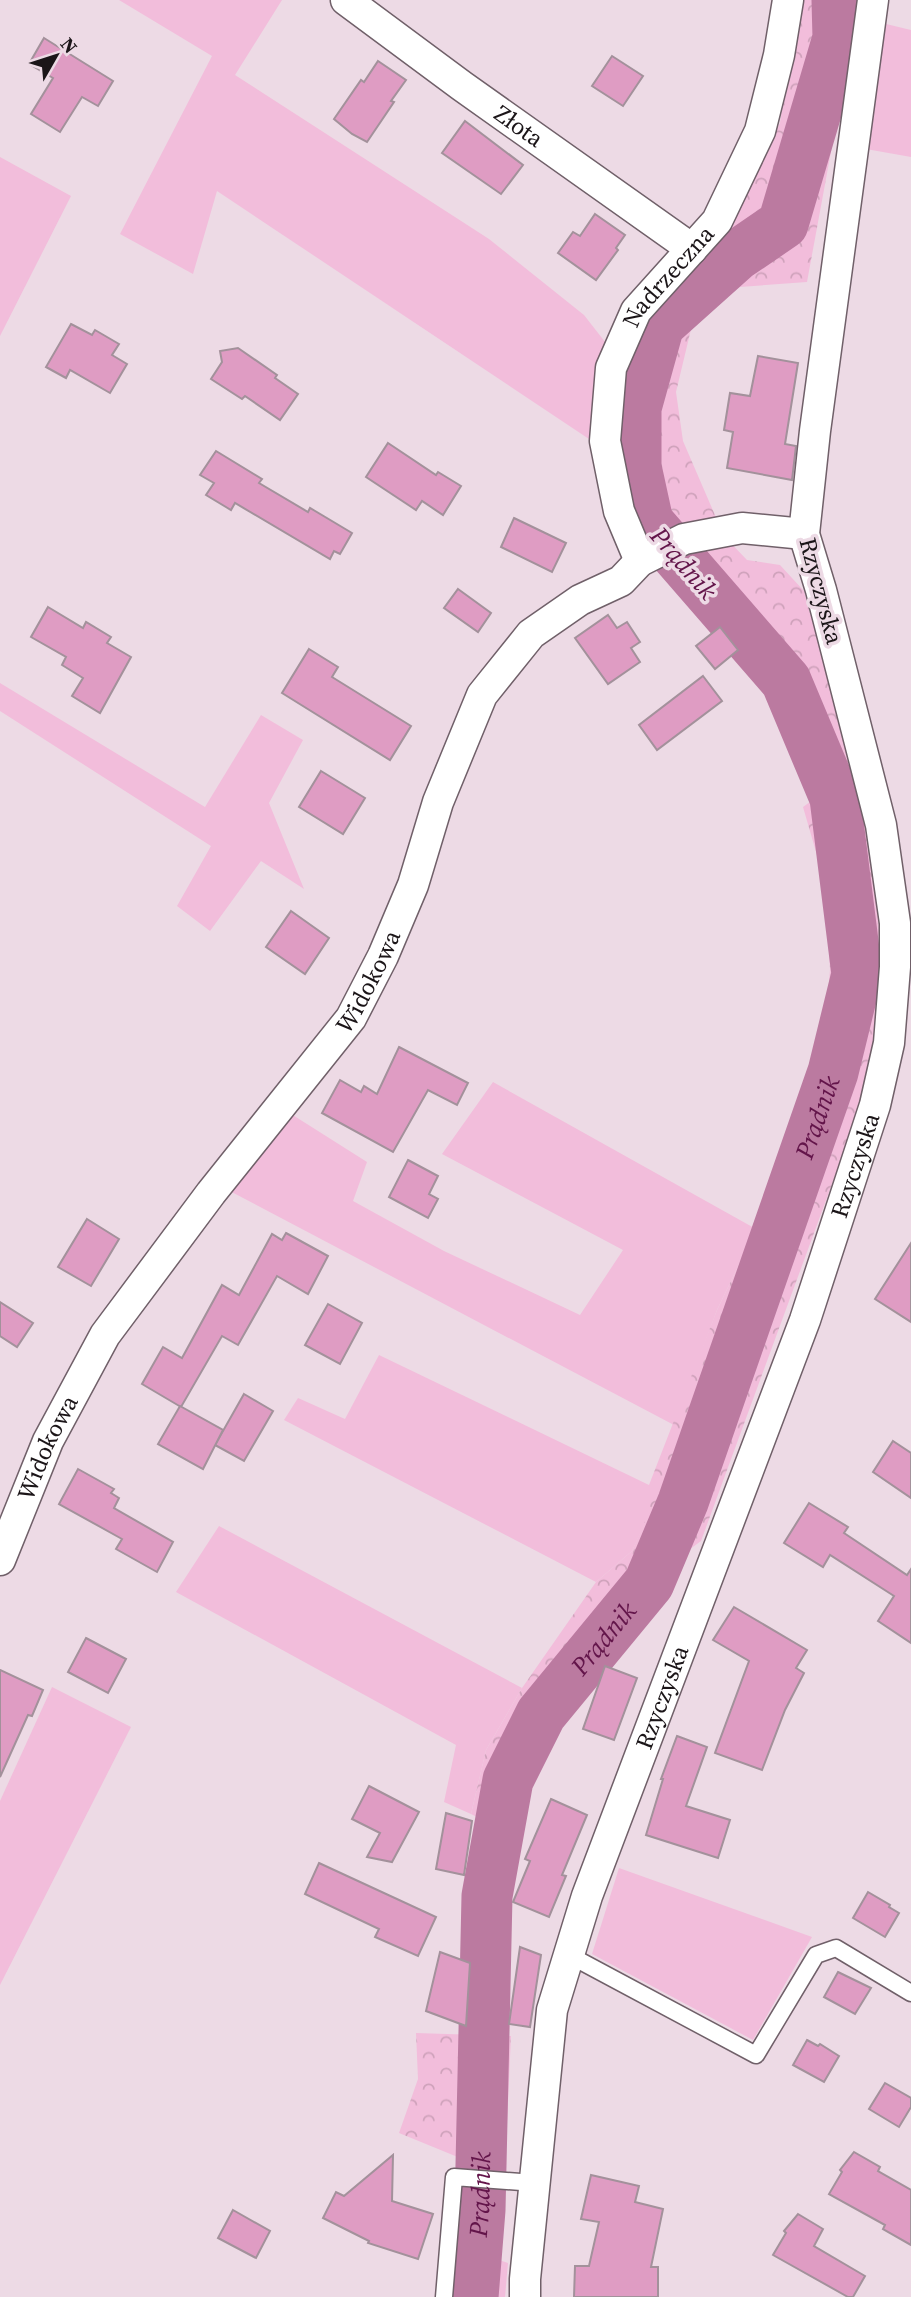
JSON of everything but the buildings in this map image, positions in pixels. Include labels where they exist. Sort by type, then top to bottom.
[{"type":"street","name":"Złota","points":[[346,0],[692,249]]},
{"type":"street","name":"Nadrzeczna","points":[[647,558],[619,511],[605,441],[611,368],[636,311],[717,221],[760,131],[779,55],[788,0]]},
{"type":"street","name":"Rzyczyska","points":[[525,2297],[552,2010],[591,1884],[805,1320],[875,1105],[889,1043],[895,967],[895,923],[881,825],[804,534],[815,431],[873,0]]},
{"type":"street","name":"Widokowa","points":[[0,1560],[48,1441],[105,1335],[211,1193],[351,1018],[383,956],[412,885],[438,802],[482,695],[531,634],[580,600],[621,581],[647,558],[684,539],[742,528],[804,534]]},
{"type":"street","points":[[895,967],[911,932]]},
{"type":"lane","points":[[569,1955],[756,2055],[816,1955],[836,1948],[911,1993]]},
{"type":"lane","points":[[444,2297],[454,2177],[534,2183]]},
{"type":"green space","points":[[119,0],[282,0],[235,75],[489,239],[584,315],[609,347],[595,443],[217,191],[193,274],[120,234],[212,56]]},
{"type":"green space","points":[[795,0],[856,0],[856,16],[807,282],[740,287],[693,321],[676,392],[683,441],[724,536],[747,560],[780,565],[804,591],[869,823],[882,962],[876,1064],[701,1541],[674,1561],[566,1696],[529,1751],[504,1829],[518,1843],[498,1908],[473,1896],[483,1860],[487,1822],[471,1814],[486,1750],[522,1688],[596,1582],[632,1551],[649,1512],[649,1485],[717,1310],[756,1229],[826,1022],[830,969],[825,883],[803,807],[814,799],[798,737],[655,490],[634,405],[637,346],[667,286],[726,224],[780,123]]},
{"type":"green space","points":[[882,23],[911,30],[911,157],[866,149]]},
{"type":"green space","points":[[0,157],[71,196],[0,336]]},
{"type":"green space","points":[[0,683],[205,807],[261,715],[303,740],[269,803],[304,889],[261,861],[210,931],[177,906],[211,846],[0,711]]},
{"type":"green space","points":[[493,1082],[756,1229],[717,1310],[674,1425],[224,1188],[288,1112],[367,1162],[353,1201],[444,1251],[580,1315],[623,1250],[442,1154]]},
{"type":"green space","points":[[379,1355],[649,1485],[650,1512],[632,1551],[596,1582],[284,1420],[298,1398],[345,1419]]},
{"type":"green space","points":[[219,1526],[522,1688],[486,1750],[471,1814],[444,1802],[456,1745],[176,1592]]},
{"type":"green space","points":[[52,1687],[131,1727],[0,1985],[0,1801]]},
{"type":"green space","points":[[619,1868],[812,1937],[753,2040],[592,1954]]},
{"type":"green space","points":[[480,1936],[506,1948],[502,2036],[473,2035]]},
{"type":"green space","points":[[416,2033],[511,2036],[505,2169],[465,2160],[399,2133],[418,2079]]},
{"type":"green space","points":[[463,2184],[505,2189],[487,2256],[508,2263],[505,2297],[459,2297]]},
{"type":"waterway","name":"Prądnik","points":[[473,2297],[480,2210],[487,1896],[508,1780],[541,1714],[649,1583],[683,1502],[833,1072],[857,974],[835,798],[786,681],[648,522],[636,467],[636,408],[659,325],[736,256],[783,224],[838,38],[837,0]]}]
